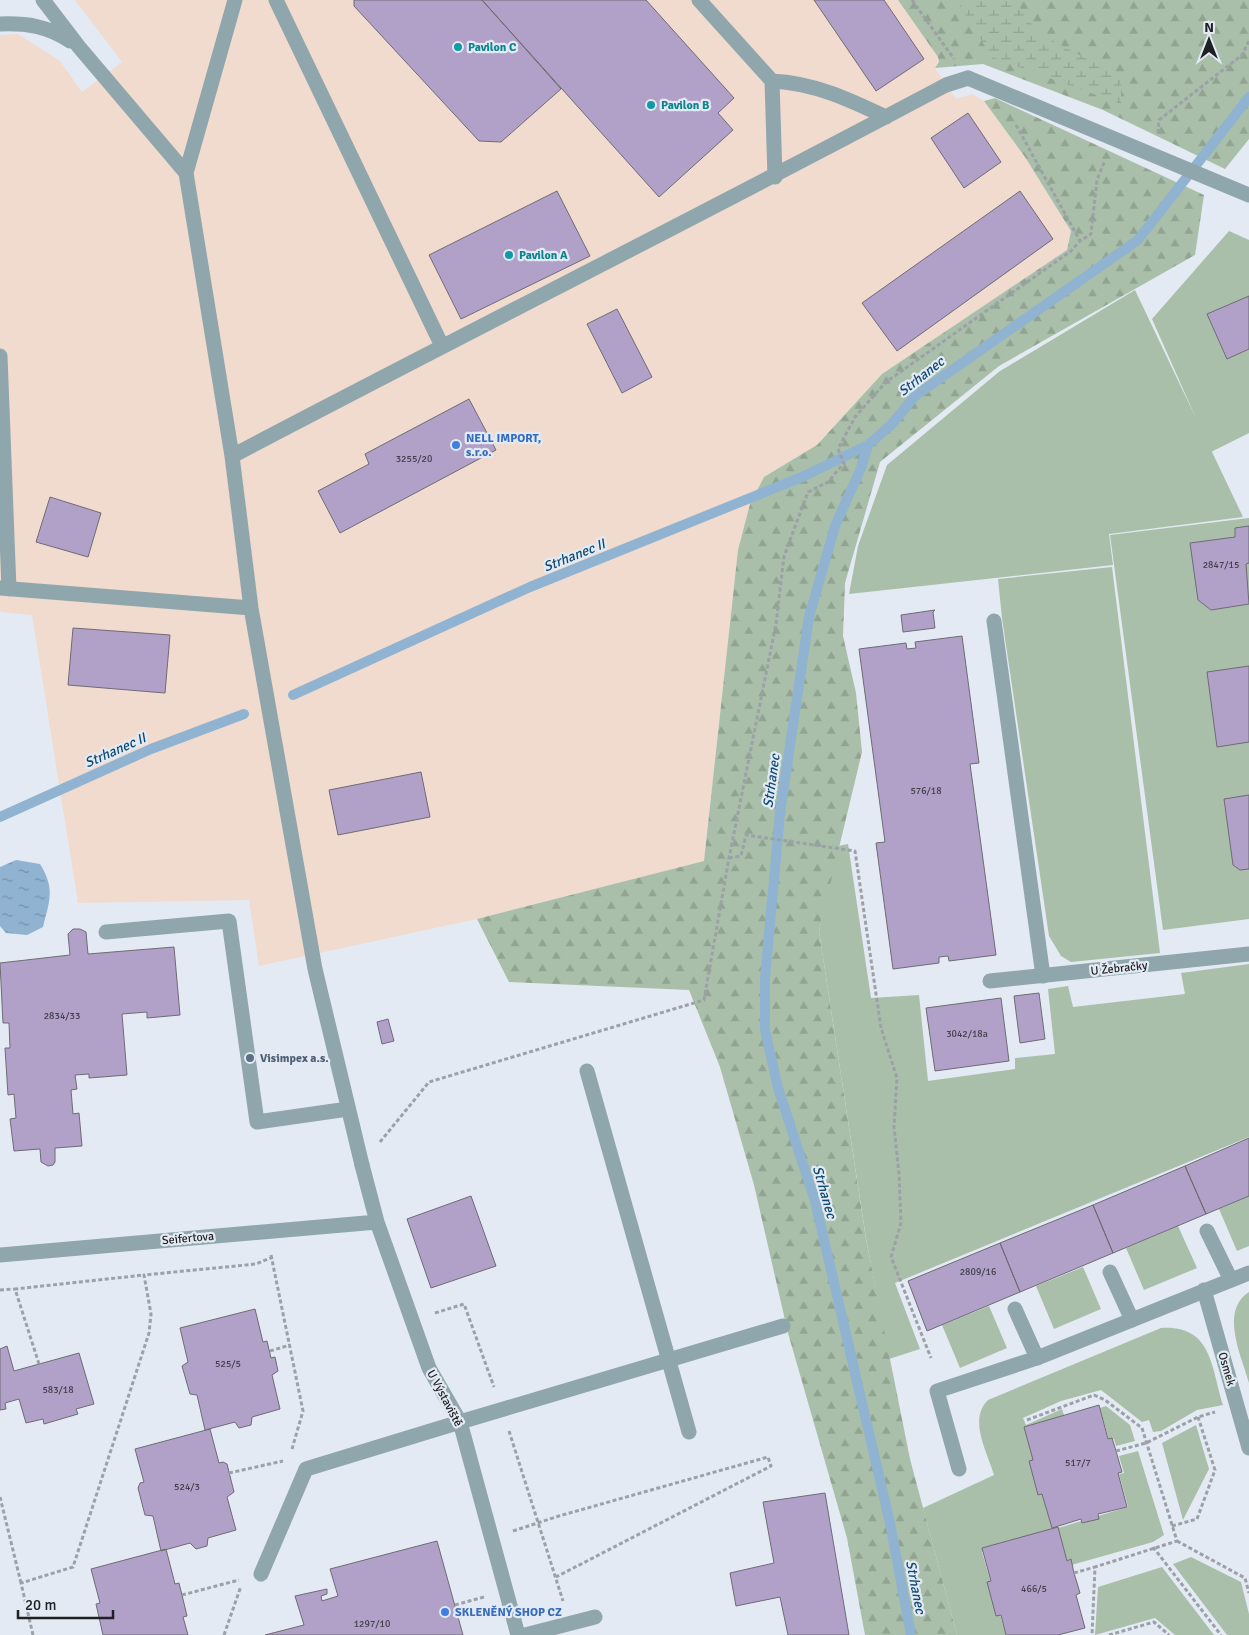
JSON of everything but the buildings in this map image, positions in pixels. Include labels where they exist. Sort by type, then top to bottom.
[{"type":"street","points":[[43,0],[79,47],[186,173]]},
{"type":"street","points":[[186,173],[235,0]]},
{"type":"street","points":[[276,0],[442,346]]},
{"type":"street","points":[[699,0],[772,81],[775,177]]},
{"type":"street","points":[[0,24],[21,23],[54,30],[79,47]]},
{"type":"street","points":[[232,456],[442,346],[775,177],[946,85],[968,78],[1249,195]]},
{"type":"street","points":[[772,81],[793,82],[822,89],[886,117]]},
{"type":"street","name":"U Výstaviště","points":[[186,173],[232,456],[251,608],[315,969],[348,1110],[377,1222],[429,1368],[460,1422],[518,1635]]},
{"type":"street","points":[[0,356],[4,589],[251,608]]},
{"type":"street","points":[[994,621],[1044,976]]},
{"type":"street","points":[[106,932],[229,921],[257,1122],[348,1110]]},
{"type":"street","name":"U Žebračky","points":[[990,982],[1249,954]]},
{"type":"street","points":[[587,1071],[689,1432]]},
{"type":"street","name":"Seifertova","points":[[0,1256],[377,1222]]},
{"type":"street","points":[[1207,1231],[1231,1280]]},
{"type":"street","points":[[1110,1272],[1132,1320]]},
{"type":"street","points":[[959,1469],[937,1391],[1037,1358],[1249,1272]]},
{"type":"street","name":"Osmek","points":[[1204,1290],[1249,1448]]},
{"type":"street","points":[[1015,1309],[1037,1358]]},
{"type":"street","points":[[261,1574],[306,1469],[783,1326]]},
{"type":"street","points":[[525,1635],[596,1617]]},
{"type":"path","points":[[912,0],[968,78]]},
{"type":"path","points":[[1156,156],[1159,120],[1242,56],[1249,41]]},
{"type":"path","points":[[1014,121],[1080,241]]},
{"type":"path","points":[[362,1165],[429,1082],[704,1000],[729,858],[776,624],[784,556],[808,492],[828,482],[844,463],[838,450],[855,417],[886,382],[1071,251],[1080,241],[1091,234],[1097,180],[1114,138]]},
{"type":"path","points":[[729,858],[741,856],[746,835],[855,851],[881,1028],[897,1078],[894,1127],[901,1223],[891,1257],[930,1358]]},
{"type":"path","points":[[266,1232],[303,1411],[291,1452]]},
{"type":"path","points":[[0,1290],[256,1264],[280,1255]]},
{"type":"path","points":[[21,1583],[73,1567],[149,1333],[151,1314],[144,1275]]},
{"type":"path","points":[[15,1288],[39,1364]]},
{"type":"path","points":[[412,1321],[464,1304],[502,1410],[570,1623]]},
{"type":"path","points":[[270,1351],[290,1345]]},
{"type":"path","points":[[1027,1420],[1094,1396],[1105,1400],[1142,1428],[1177,1541]]},
{"type":"path","points":[[1116,1451],[1146,1443],[1198,1416],[1223,1409]]},
{"type":"path","points":[[1172,1526],[1197,1519],[1215,1470],[1198,1416]]},
{"type":"path","points":[[491,1538],[559,1516],[768,1457],[770,1466],[556,1577]]},
{"type":"path","points":[[230,1473],[288,1460],[284,1469]]},
{"type":"path","points":[[0,1497],[33,1635]]},
{"type":"path","points":[[1074,1573],[1177,1541],[1245,1578],[1249,1593]]},
{"type":"path","points":[[1153,1547],[1221,1635]]},
{"type":"path","points":[[1092,1635],[1095,1567]]},
{"type":"path","points":[[182,1594],[243,1579],[224,1635]]},
{"type":"path","points":[[455,1605],[465,1602]]},
{"type":"path","points":[[1109,1635],[1154,1622],[1169,1635]]},
{"type":"shaded area","points":[[75,0],[898,0],[938,57],[939,62],[935,68],[956,99],[972,94],[984,101],[1025,157],[1071,231],[1067,250],[882,374],[817,445],[764,477],[750,504],[738,550],[704,861],[477,919],[259,966],[249,900],[78,903],[32,615],[0,612],[0,35],[18,34],[60,61],[82,92],[122,62]]},
{"type":"green space","points":[[898,0],[1249,0],[1249,139],[1225,169],[1103,110],[983,64],[935,68],[939,62],[938,57]]},
{"type":"green space","points":[[956,0],[1014,0],[1038,33],[1121,77],[1121,104],[992,57]]},
{"type":"green space","points":[[995,98],[1204,195],[1195,255],[999,366],[880,462],[845,583],[843,636],[856,693],[862,752],[819,931],[866,1239],[910,1459],[957,1635],[865,1635],[847,1538],[788,1333],[754,1185],[720,1067],[689,990],[509,982],[477,919],[704,861],[738,550],[750,504],[764,477],[817,445],[882,374],[1067,250],[1071,231],[1025,157],[984,101]]},
{"type":"green space","points":[[1229,231],[1249,240],[1249,433],[1211,452],[1152,319]]},
{"type":"green space","points":[[1135,290],[1243,517],[1109,534],[1113,565],[849,594],[858,546],[887,465],[1000,371]]},
{"type":"green space","points":[[1249,518],[1249,919],[1163,930],[1110,535]]},
{"type":"green space","points":[[1112,567],[1160,953],[1071,962],[1061,956],[1049,936],[1002,618],[998,579]]},
{"type":"green space","points":[[848,844],[871,998],[919,995],[928,1081],[1015,1069],[1015,1058],[1055,1054],[1048,989],[1068,986],[1073,1007],[1185,994],[1181,973],[1249,964],[1249,1137],[895,1283],[920,1349],[889,1359],[866,1238],[819,931],[838,846]]},
{"type":"green space","points":[[1249,1196],[1249,1246],[1237,1251],[1219,1209]]},
{"type":"green space","points":[[1178,1226],[1197,1268],[1144,1290],[1126,1248]]},
{"type":"green space","points":[[1083,1267],[1101,1309],[1054,1329],[1036,1286]]},
{"type":"green space","points":[[1249,1292],[1249,1383],[1238,1348],[1234,1322],[1235,1311],[1240,1300]]},
{"type":"green space","points":[[989,1306],[1007,1348],[960,1368],[942,1325]]},
{"type":"green space","points":[[1161,1328],[1178,1329],[1191,1333],[1200,1341],[1212,1363],[1223,1405],[1197,1410],[1161,1431],[1153,1432],[1149,1420],[1142,1422],[1101,1390],[1061,1401],[1023,1418],[1026,1425],[1062,1409],[1065,1418],[1026,1429],[1055,1530],[982,1552],[1006,1635],[957,1635],[923,1508],[994,1475],[979,1426],[982,1408],[988,1400]]},
{"type":"green space","points":[[1106,1406],[1130,1425],[1135,1441],[1116,1446],[1114,1439],[1109,1440],[1100,1408]]},
{"type":"green space","points":[[1196,1425],[1209,1469],[1183,1520],[1162,1443]]},
{"type":"green space","points":[[1138,1451],[1164,1535],[1153,1542],[1068,1566],[1058,1528],[1128,1507],[1119,1474],[1124,1473],[1119,1456]]},
{"type":"green space","points":[[1191,1557],[1241,1582],[1249,1614],[1249,1635],[1227,1635],[1173,1564]]},
{"type":"green space","points":[[1162,1567],[1214,1635],[1175,1635],[1155,1618],[1095,1635],[1098,1587]]},
{"type":"water","points":[[16,860],[40,864],[48,880],[50,894],[43,927],[27,935],[6,933],[0,926],[0,867]]},
{"type":"waterway","name":"Strhanec","points":[[911,1635],[890,1523],[815,1201],[778,1088],[765,1030],[765,978],[780,813],[809,617],[835,526],[861,468],[868,445],[892,424],[915,396],[1138,240],[1249,97]]},
{"type":"waterway","name":"Strhanec II","points":[[293,695],[530,587],[802,477],[868,445]]},
{"type":"waterway","name":"Strhanec II","points":[[0,817],[151,749],[244,714]]},
{"type":"place","name":"Pavilon C","points":[[458,47]]},
{"type":"place","name":"Pavilon B","points":[[651,105]]},
{"type":"place","name":"Pavilon A","points":[[509,255]]},
{"type":"place","name":"NELL IMPORT, s.r.o.","points":[[456,445]]},
{"type":"place","name":"Visimpex a.s.","points":[[250,1058]]},
{"type":"place","name":"SKLENĚNÝ SHOP CZ","points":[[445,1612]]}]
